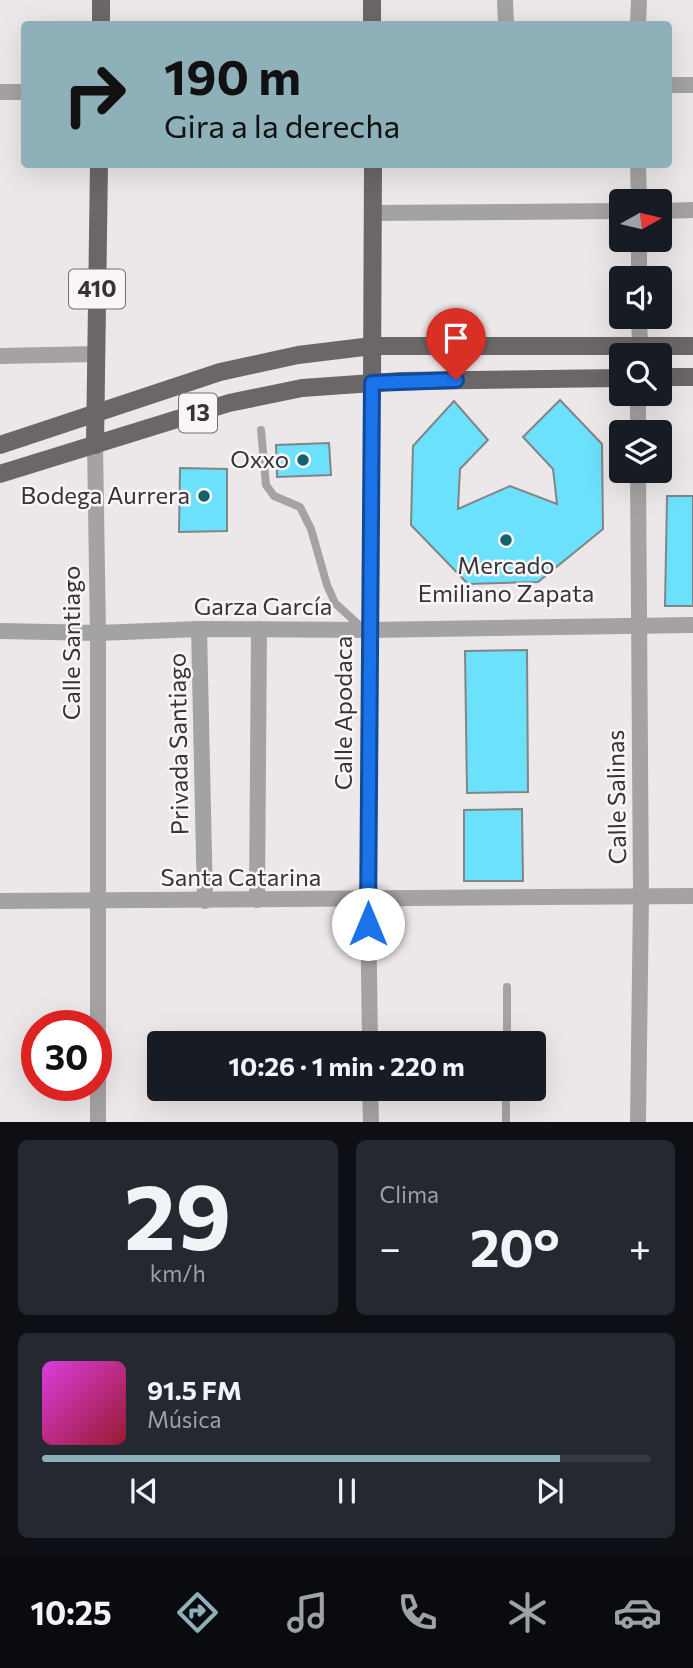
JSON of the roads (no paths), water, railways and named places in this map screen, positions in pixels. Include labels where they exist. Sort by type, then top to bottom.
[{"type":"main road","points":[[100,0],[100,21]]},
{"type":"main road","points":[[372,0],[372,21]]},
{"type":"main road","name":"Calle Santiago","points":[[95,445],[99,168]]},
{"type":"main road","points":[[372,383],[373,168]]},
{"type":"main road","name":"13","points":[[0,445],[220,372],[298,355],[372,346],[609,346]]},
{"type":"main road","name":"13","points":[[672,346],[693,346]]},
{"type":"main road","points":[[672,377],[693,377]]},
{"type":"main road","name":"13","points":[[0,474],[257,396],[302,388],[372,383],[609,378]]},
{"type":"street","points":[[505,0],[506,21]]},
{"type":"street","points":[[638,21],[639,0]]},
{"type":"street","points":[[672,85],[693,85]]},
{"type":"street","points":[[0,92],[21,92]]},
{"type":"street","points":[[638,168],[639,189]]},
{"type":"street","points":[[374,213],[609,211]]},
{"type":"street","points":[[672,211],[693,211]]},
{"type":"street","points":[[0,356],[96,354]]},
{"type":"street","name":"Calle Apodaca","points":[[370,1031],[366,630],[372,383]]},
{"type":"street","name":"Calle Santiago","points":[[95,445],[98,633],[98,1122]]},
{"type":"street","name":"Calle Salinas","points":[[638,483],[641,897],[638,1122]]},
{"type":"street","name":"Garza García","points":[[0,631],[98,633],[199,629],[366,630],[693,625]]},
{"type":"street","name":"Privada Santiago","points":[[199,629],[205,901]]},
{"type":"street","points":[[257,900],[259,629]]},
{"type":"street","name":"Santa Catarina","points":[[0,901],[693,896]]},
{"type":"street","points":[[370,1101],[371,1122]]},
{"type":"lane","points":[[261,430],[266,485],[275,496],[300,507],[311,529],[335,603],[366,630]]},
{"type":"lane","points":[[507,987],[507,1031]]},
{"type":"lane","points":[[506,1101],[506,1122]]},
{"type":"place","name":"Oxxo","points":[[303,460]]},
{"type":"place","name":"Bodega Aurrera","points":[[204,496]]},
{"type":"place","name":"Mercado Emiliano Zapata","points":[[506,540]]}]
